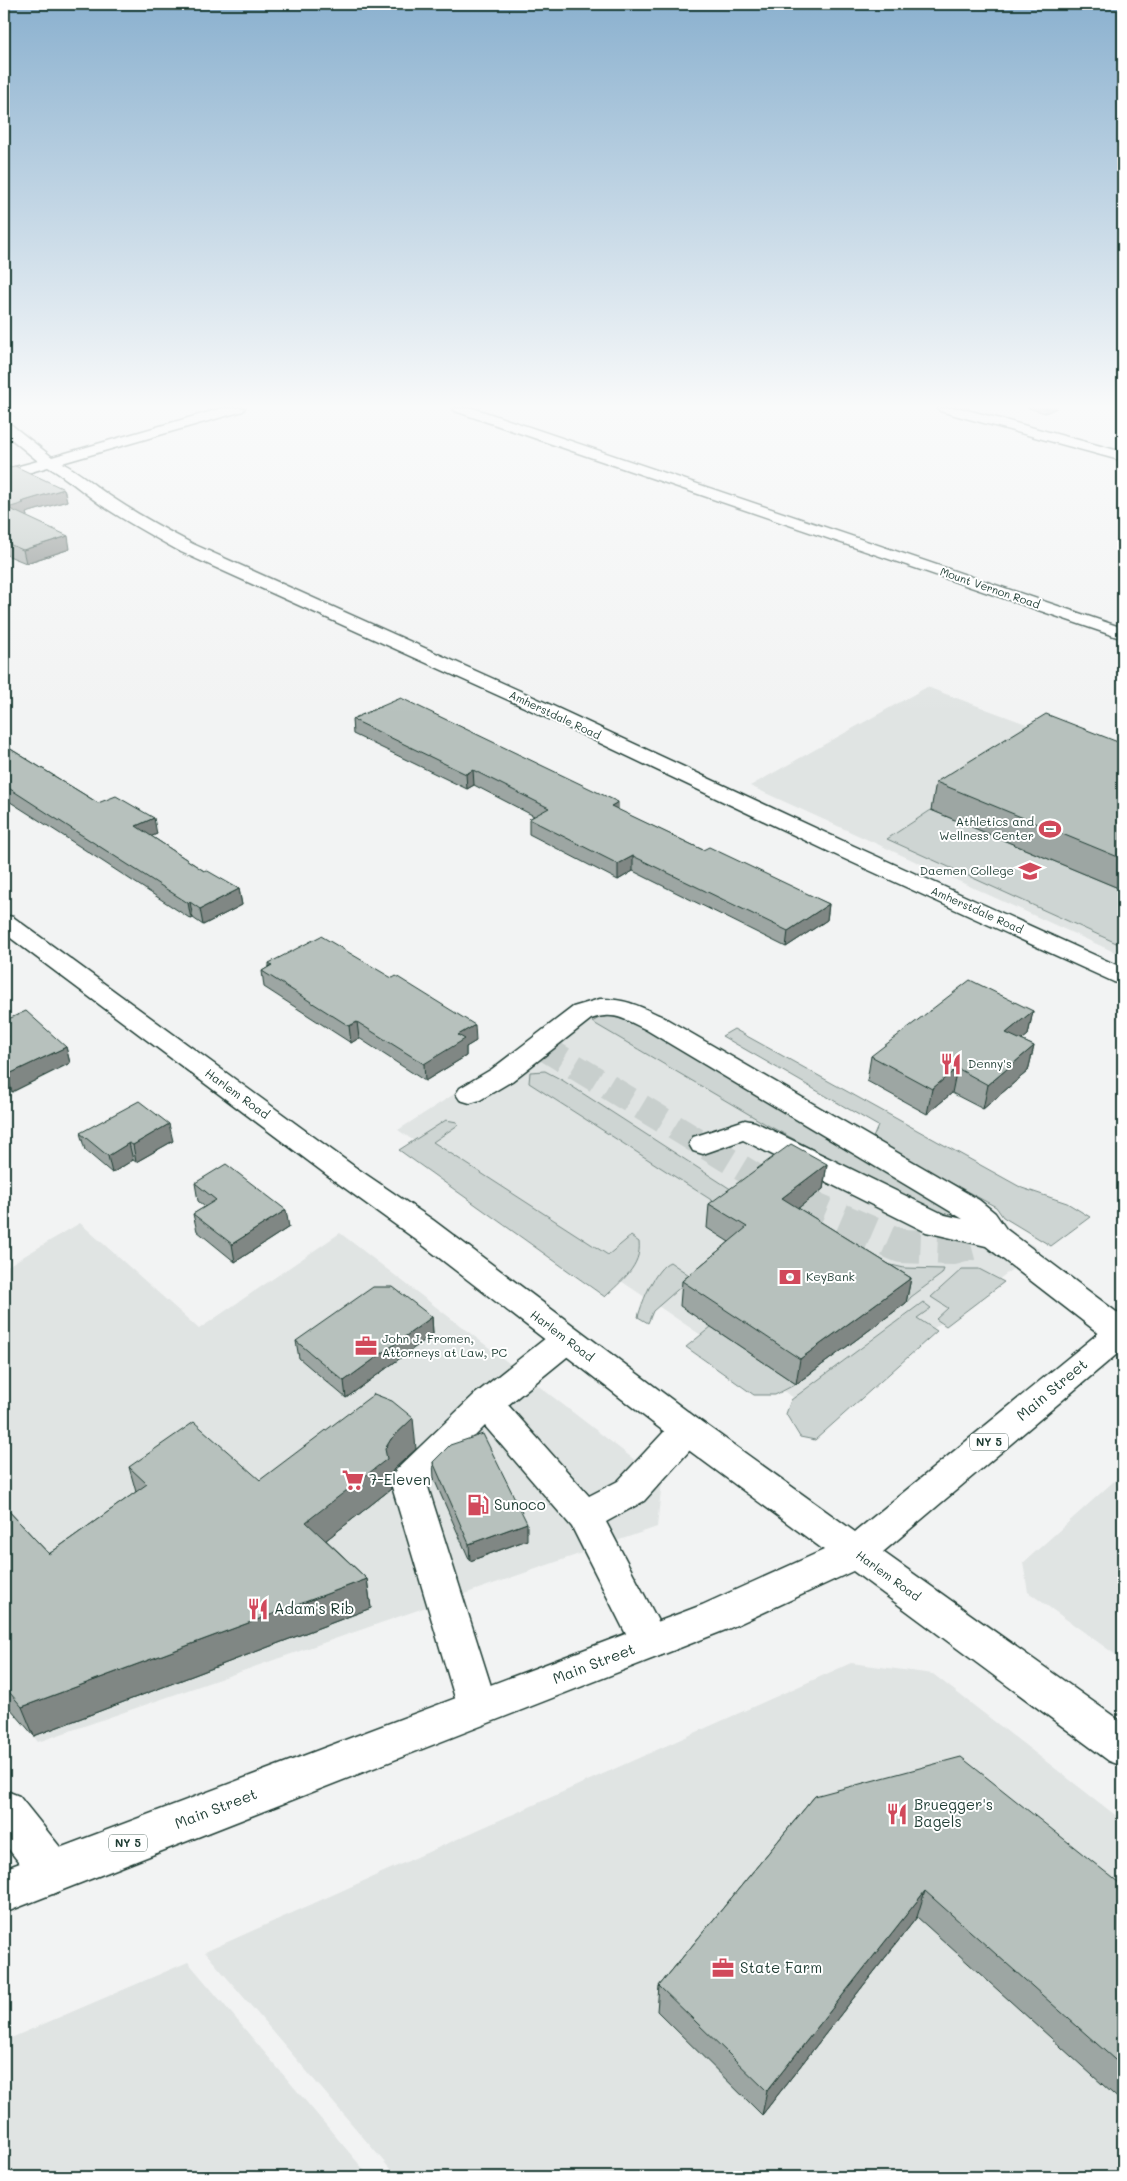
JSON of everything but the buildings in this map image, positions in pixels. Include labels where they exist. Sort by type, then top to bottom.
[{"type":"street","name":"Amherstdale Road","points":[[119,510],[136,521],[187,548],[531,703],[846,852],[1123,977]]},
{"type":"street","name":"Mount Vernon Road","points":[[759,510],[1123,634]]},
{"type":"street","name":"Harlem Road","points":[[4,922],[422,1228],[687,1430],[1123,1747]]},
{"type":"street","points":[[470,1094],[502,1075],[582,1012],[600,1006],[619,1007],[654,1023],[935,1186],[984,1220],[995,1237],[1122,1332]]},
{"type":"street","points":[[703,1144],[745,1129],[937,1224],[995,1237]]},
{"type":"street","name":"Main Street","points":[[4,1891],[715,1617],[855,1552],[1122,1332]]},
{"type":"street","points":[[478,1708],[408,1480],[486,1404],[567,1339]]},
{"type":"street","points":[[486,1404],[585,1516],[650,1642]]},
{"type":"street","points":[[585,1516],[631,1491],[687,1430]]},
{"type":"street","points":[[4,1810],[53,1872]]},
{"type":"shaded area","name":"Daemen College","points":[[927,687],[1123,760],[1123,956],[750,786]]},
{"type":"shaded area","points":[[931,810],[1123,890],[1123,946],[887,839]]},
{"type":"shaded area","points":[[601,1000],[1039,1249],[819,1415],[398,1130]]},
{"type":"shaded area","points":[[608,1013],[622,1016],[960,1216],[955,1220],[837,1162],[769,1126],[592,1022]]},
{"type":"shaded area","points":[[734,1029],[1022,1188],[1067,1203],[1090,1217],[1051,1246],[1003,1217],[996,1207],[872,1140],[878,1126],[722,1036]]},
{"type":"shaded area","points":[[545,1071],[562,1080],[746,1199],[730,1212],[529,1083],[530,1072]]},
{"type":"shaded area","points":[[446,1120],[457,1122],[458,1125],[433,1142],[608,1255],[631,1236],[639,1242],[639,1251],[634,1266],[624,1279],[605,1297],[399,1150]]},
{"type":"shaded area","points":[[80,1223],[199,1329],[340,1233],[662,1481],[657,1527],[38,1742],[4,1699],[4,1268]]},
{"type":"shaded area","points":[[779,1223],[870,1260],[904,1268],[944,1269],[942,1274],[911,1297],[906,1303]]},
{"type":"shaded area","points":[[670,1262],[692,1277],[653,1311],[648,1323],[638,1317],[643,1303],[654,1278],[664,1265]]},
{"type":"shaded area","points":[[962,1269],[979,1269],[1004,1282],[946,1326],[936,1319],[948,1308],[931,1297]]},
{"type":"shaded area","points":[[923,1302],[931,1308],[917,1318],[937,1331],[815,1440],[800,1437],[786,1414],[791,1400]]},
{"type":"shaded area","points":[[711,1327],[796,1384],[775,1395],[754,1395],[686,1347]]},
{"type":"shaded area","points":[[1123,1473],[1123,1660],[1028,1592],[1023,1563]]},
{"type":"shaded area","points":[[851,1663],[933,1674],[1123,1821],[1123,2177],[397,2177],[205,1952]]},
{"type":"shaded area","points":[[188,1962],[370,2177],[4,2177],[4,2041]]},
{"type":"tunnel","points":[[541,1046],[795,1201]]},
{"type":"tunnel","points":[[795,1201],[901,1246],[953,1248],[995,1237]]},
{"type":"place","name":"Athletics and Wellness Center","points":[[1050,829]]},
{"type":"place","name":"Daemen College","points":[[1030,871]]},
{"type":"place","name":"Denny's","points":[[951,1064]]},
{"type":"place","name":"KeyBank","points":[[790,1277]]},
{"type":"place","name":"John J. Fromen, Attorneys at Law, PC","points":[[366,1346]]},
{"type":"place","name":"7-Eleven","points":[[353,1480]]},
{"type":"place","name":"Sunoco","points":[[478,1505]]},
{"type":"place","name":"Adam's Rib","points":[[258,1609]]},
{"type":"place","name":"Bruegger's Bagels","points":[[897,1814]]},
{"type":"place","name":"State Farm","points":[[723,1968]]}]
